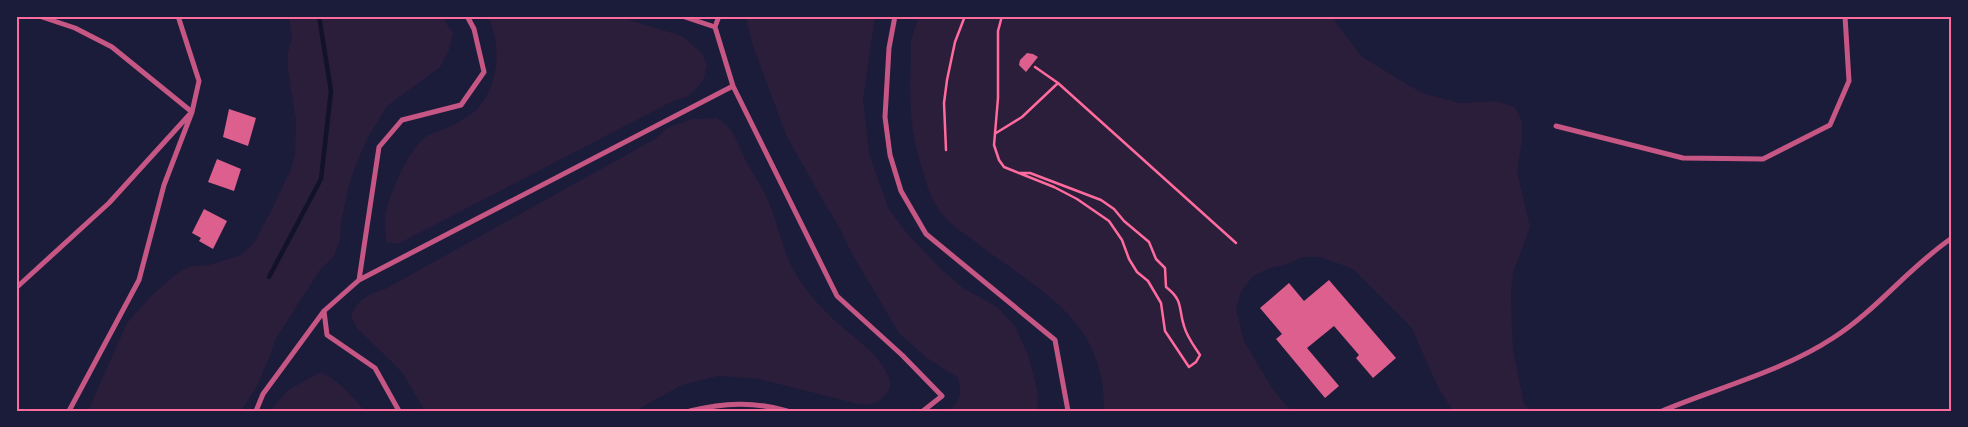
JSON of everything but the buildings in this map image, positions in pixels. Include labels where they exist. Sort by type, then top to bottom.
[{"type":"street","points":[[39,16],[75,28],[112,47],[192,112]]},
{"type":"street","points":[[69,411],[139,280],[164,185],[192,112],[200,82],[178,16]]},
{"type":"street","points":[[359,280],[379,147],[402,120],[461,105],[484,72],[474,29],[467,16]]},
{"type":"street","points":[[682,16],[715,27]]},
{"type":"street","points":[[719,16],[715,27],[732,86],[837,296],[902,355],[942,396],[923,411]]},
{"type":"street","points":[[895,16],[888,48],[885,117],[890,155],[901,191],[926,234],[1055,340],[1068,411]]},
{"type":"street","points":[[1556,126],[1683,158],[1763,159],[1830,125],[1849,81],[1845,16]]},
{"type":"street","points":[[256,411],[263,394],[324,311],[359,280],[732,86]]},
{"type":"street","points":[[16,288],[109,203],[192,112]]},
{"type":"street","points":[[1662,411],[1773,369],[1833,339],[1864,316],[1919,262],[1952,238]]},
{"type":"street","points":[[324,311],[327,335],[375,368],[399,411]]},
{"type":"street","points":[[690,411],[721,404],[766,404],[787,411]]},
{"type":"path","points":[[946,150],[944,103],[946,80],[955,42],[965,16]]},
{"type":"path","points":[[1002,16],[998,31],[998,98],[994,145],[999,160],[1004,167],[1078,199],[1109,221],[1122,240],[1128,259],[1137,272],[1148,282],[1161,303],[1165,331],[1179,354],[1189,368],[1196,362],[1200,355],[1183,326],[1182,312],[1176,295],[1166,288],[1165,268],[1156,258],[1149,242],[1124,221],[1114,209],[1101,200],[1030,173],[1020,173]]},
{"type":"path","points":[[1036,67],[1058,83],[1236,242]]},
{"type":"path","points":[[995,134],[1022,117],[1058,83]]},
{"type":"shaded area","points":[[289,16],[441,16],[453,33],[449,50],[440,67],[387,106],[368,137],[349,185],[341,223],[340,240],[334,256],[320,270],[275,340],[257,386],[241,411],[88,411],[127,323],[150,297],[175,275],[190,266],[209,265],[241,255],[254,243],[270,213],[291,169],[295,153],[296,120],[288,71],[288,52],[292,38]]},
{"type":"shaded area","points":[[488,16],[617,16],[682,36],[702,53],[707,65],[704,79],[687,97],[675,100],[398,244],[386,242],[385,219],[389,199],[399,175],[412,152],[425,137],[450,127],[470,115],[488,94],[492,84],[497,55],[496,42]]},
{"type":"shaded area","points":[[746,16],[875,16],[863,100],[870,157],[889,209],[906,232],[941,269],[963,288],[997,307],[1015,326],[1028,355],[1036,384],[1038,396],[1037,411],[949,411],[959,396],[958,378],[927,358],[899,333],[851,252],[839,227],[786,135],[752,43]]},
{"type":"shaded area","points":[[919,16],[1334,16],[1336,23],[1361,56],[1425,94],[1460,103],[1496,101],[1515,107],[1522,122],[1522,140],[1517,171],[1530,227],[1513,273],[1511,291],[1512,331],[1513,349],[1524,404],[1531,411],[1453,411],[1439,389],[1411,327],[1353,269],[1320,257],[1302,257],[1253,276],[1241,292],[1236,309],[1244,341],[1272,388],[1291,411],[1104,411],[1102,379],[1093,352],[1080,329],[1063,309],[1043,291],[949,222],[941,214],[931,197],[915,143],[911,117],[911,44]]},
{"type":"shaded area","points":[[717,118],[732,132],[766,195],[786,254],[798,278],[822,307],[868,349],[885,369],[889,380],[889,389],[879,401],[869,404],[858,404],[759,379],[718,376],[682,385],[635,411],[425,411],[402,372],[357,328],[351,317],[356,306],[364,298],[385,289],[655,139],[667,128],[692,119]]},
{"type":"shaded area","points":[[320,372],[340,384],[365,411],[270,411],[288,390]]},
{"type":"waterway","points":[[269,277],[321,179],[331,91],[319,16]]}]
